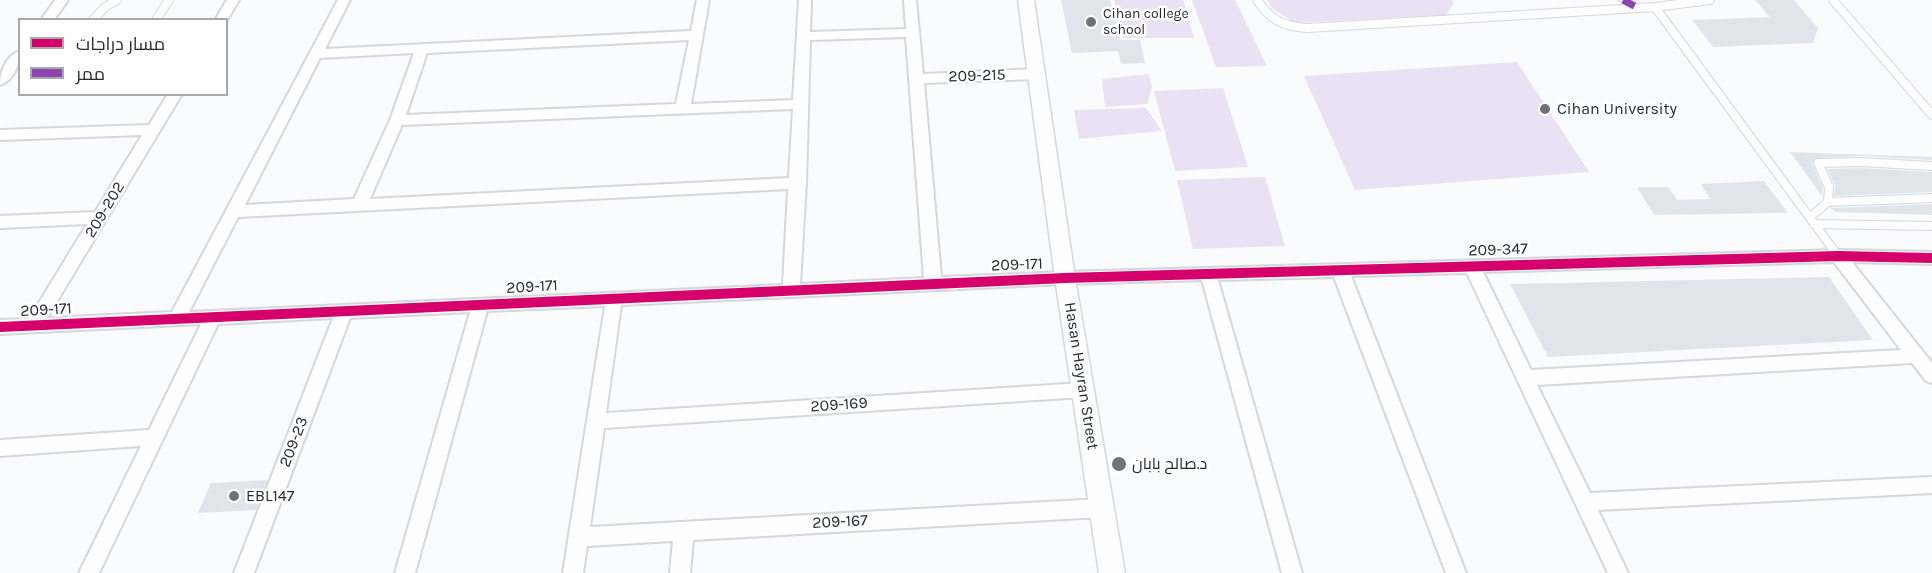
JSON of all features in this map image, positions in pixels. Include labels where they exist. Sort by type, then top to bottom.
[{"type":"street","points":[[48,18],[62,0]]},
{"type":"street","points":[[222,18],[233,0]]},
{"type":"street","points":[[177,319],[344,0]]},
{"type":"street","points":[[683,107],[703,0]]},
{"type":"street","points":[[791,290],[798,183],[805,0]]},
{"type":"street","points":[[910,0],[933,284]]},
{"type":"street","name":"Hasan Hayran Street","points":[[1026,0],[1065,278],[1112,573]]},
{"type":"street","points":[[1623,0],[1638,8]]},
{"type":"street","points":[[804,36],[913,33]]},
{"type":"street","points":[[316,54],[696,35]]},
{"type":"street","points":[[360,204],[397,120],[423,49]]},
{"type":"street","points":[[0,80],[18,58]]},
{"type":"street","name":"209-215","points":[[916,79],[1038,74]]},
{"type":"street","name":"209-202","points":[[34,325],[174,96]]},
{"type":"street","points":[[397,120],[801,104]]},
{"type":"street","points":[[0,135],[154,130]]},
{"type":"street","points":[[235,211],[798,183]]},
{"type":"street","points":[[0,222],[100,218]]},
{"type":"street","points":[[1838,256],[1932,376]]},
{"type":"street","name":"209-347","points":[[1065,278],[1838,256],[1932,258]]},
{"type":"street","points":[[1472,266],[1617,573]]},
{"type":"street","points":[[1340,270],[1456,573]]},
{"type":"street","points":[[1208,274],[1292,573]]},
{"type":"street","name":"209-171","points":[[0,327],[1065,278]]},
{"type":"street","points":[[573,573],[614,298]]},
{"type":"street","points":[[405,573],[480,305]]},
{"type":"street","name":"209-23","points":[[244,573],[344,311]]},
{"type":"street","points":[[89,573],[213,317]]},
{"type":"street","points":[[1525,378],[1917,356]]},
{"type":"street","name":"209-169","points":[[596,421],[1083,390]]},
{"type":"street","points":[[0,448],[156,437]]},
{"type":"street","points":[[1584,502],[1932,485]]},
{"type":"street","name":"209-167","points":[[579,537],[1101,508]]},
{"type":"street","points":[[680,573],[684,531]]},
{"type":"lane","points":[[95,18],[105,7],[117,0]]},
{"type":"lane","points":[[157,18],[169,0]]},
{"type":"lane","points":[[1257,0],[1270,18],[1284,25],[1308,28],[1655,7],[1710,0]]},
{"type":"lane","points":[[1833,0],[1932,115]]},
{"type":"lane","points":[[1655,7],[1838,256]]},
{"type":"lane","points":[[1812,221],[1828,202],[1829,187],[1818,163],[1860,162],[1932,166]]},
{"type":"lane","points":[[1828,202],[1932,198]]},
{"type":"lane","points":[[1812,221],[1932,226]]},
{"type":"shaded area","points":[[1114,0],[1183,0],[1194,38],[1123,38]]},
{"type":"shaded area","points":[[1192,0],[1235,0],[1267,66],[1216,67]]},
{"type":"shaded area","points":[[1267,0],[1452,0],[1454,3],[1446,15],[1295,23],[1273,9]]},
{"type":"shaded area","points":[[1517,62],[1589,172],[1355,190],[1304,76]]},
{"type":"shaded area","points":[[1149,74],[1152,87],[1147,104],[1105,107],[1102,79]]},
{"type":"shaded area","points":[[1223,88],[1248,167],[1175,171],[1154,91]]},
{"type":"shaded area","points":[[1146,108],[1162,131],[1079,139],[1074,110]]},
{"type":"shaded area","points":[[1265,177],[1285,246],[1193,249],[1177,180]]},
{"type":"building","name":"Cihan college school","points":[[1061,0],[1110,0],[1121,40],[1140,40],[1145,63],[1121,64],[1118,51],[1072,53]]},
{"type":"building","points":[[1755,0],[1794,0],[1818,28],[1813,43],[1713,47],[1692,20],[1770,17]]},
{"type":"building","points":[[1790,152],[1932,157],[1932,160],[1860,156],[1816,158],[1812,163],[1823,188],[1822,196]]},
{"type":"building","points":[[1860,168],[1932,172],[1932,192],[1834,196],[1835,185],[1827,169]]},
{"type":"building","points":[[1764,181],[1788,213],[1654,215],[1637,187],[1668,187],[1677,200],[1710,199],[1701,184]]},
{"type":"building","points":[[1932,204],[1932,215],[1835,212],[1831,208]]},
{"type":"building","points":[[1829,277],[1873,340],[1548,357],[1510,284]]},
{"type":"building","name":"EBL147","points":[[268,480],[256,510],[198,513],[211,483]]},
{"type":"marked path","points":[[1623,0],[1638,8]]},
{"type":"cycle path","points":[[0,327],[1065,278],[1838,256],[1932,258]]},
{"type":"place","name":"Cihan college school","points":[[1091,22]]},
{"type":"place","name":"Cihan University","points":[[1545,109]]},
{"type":"place","name":"د.صالح بابان","points":[[1119,464]]},
{"type":"place","name":"EBL147","points":[[234,496]]}]
